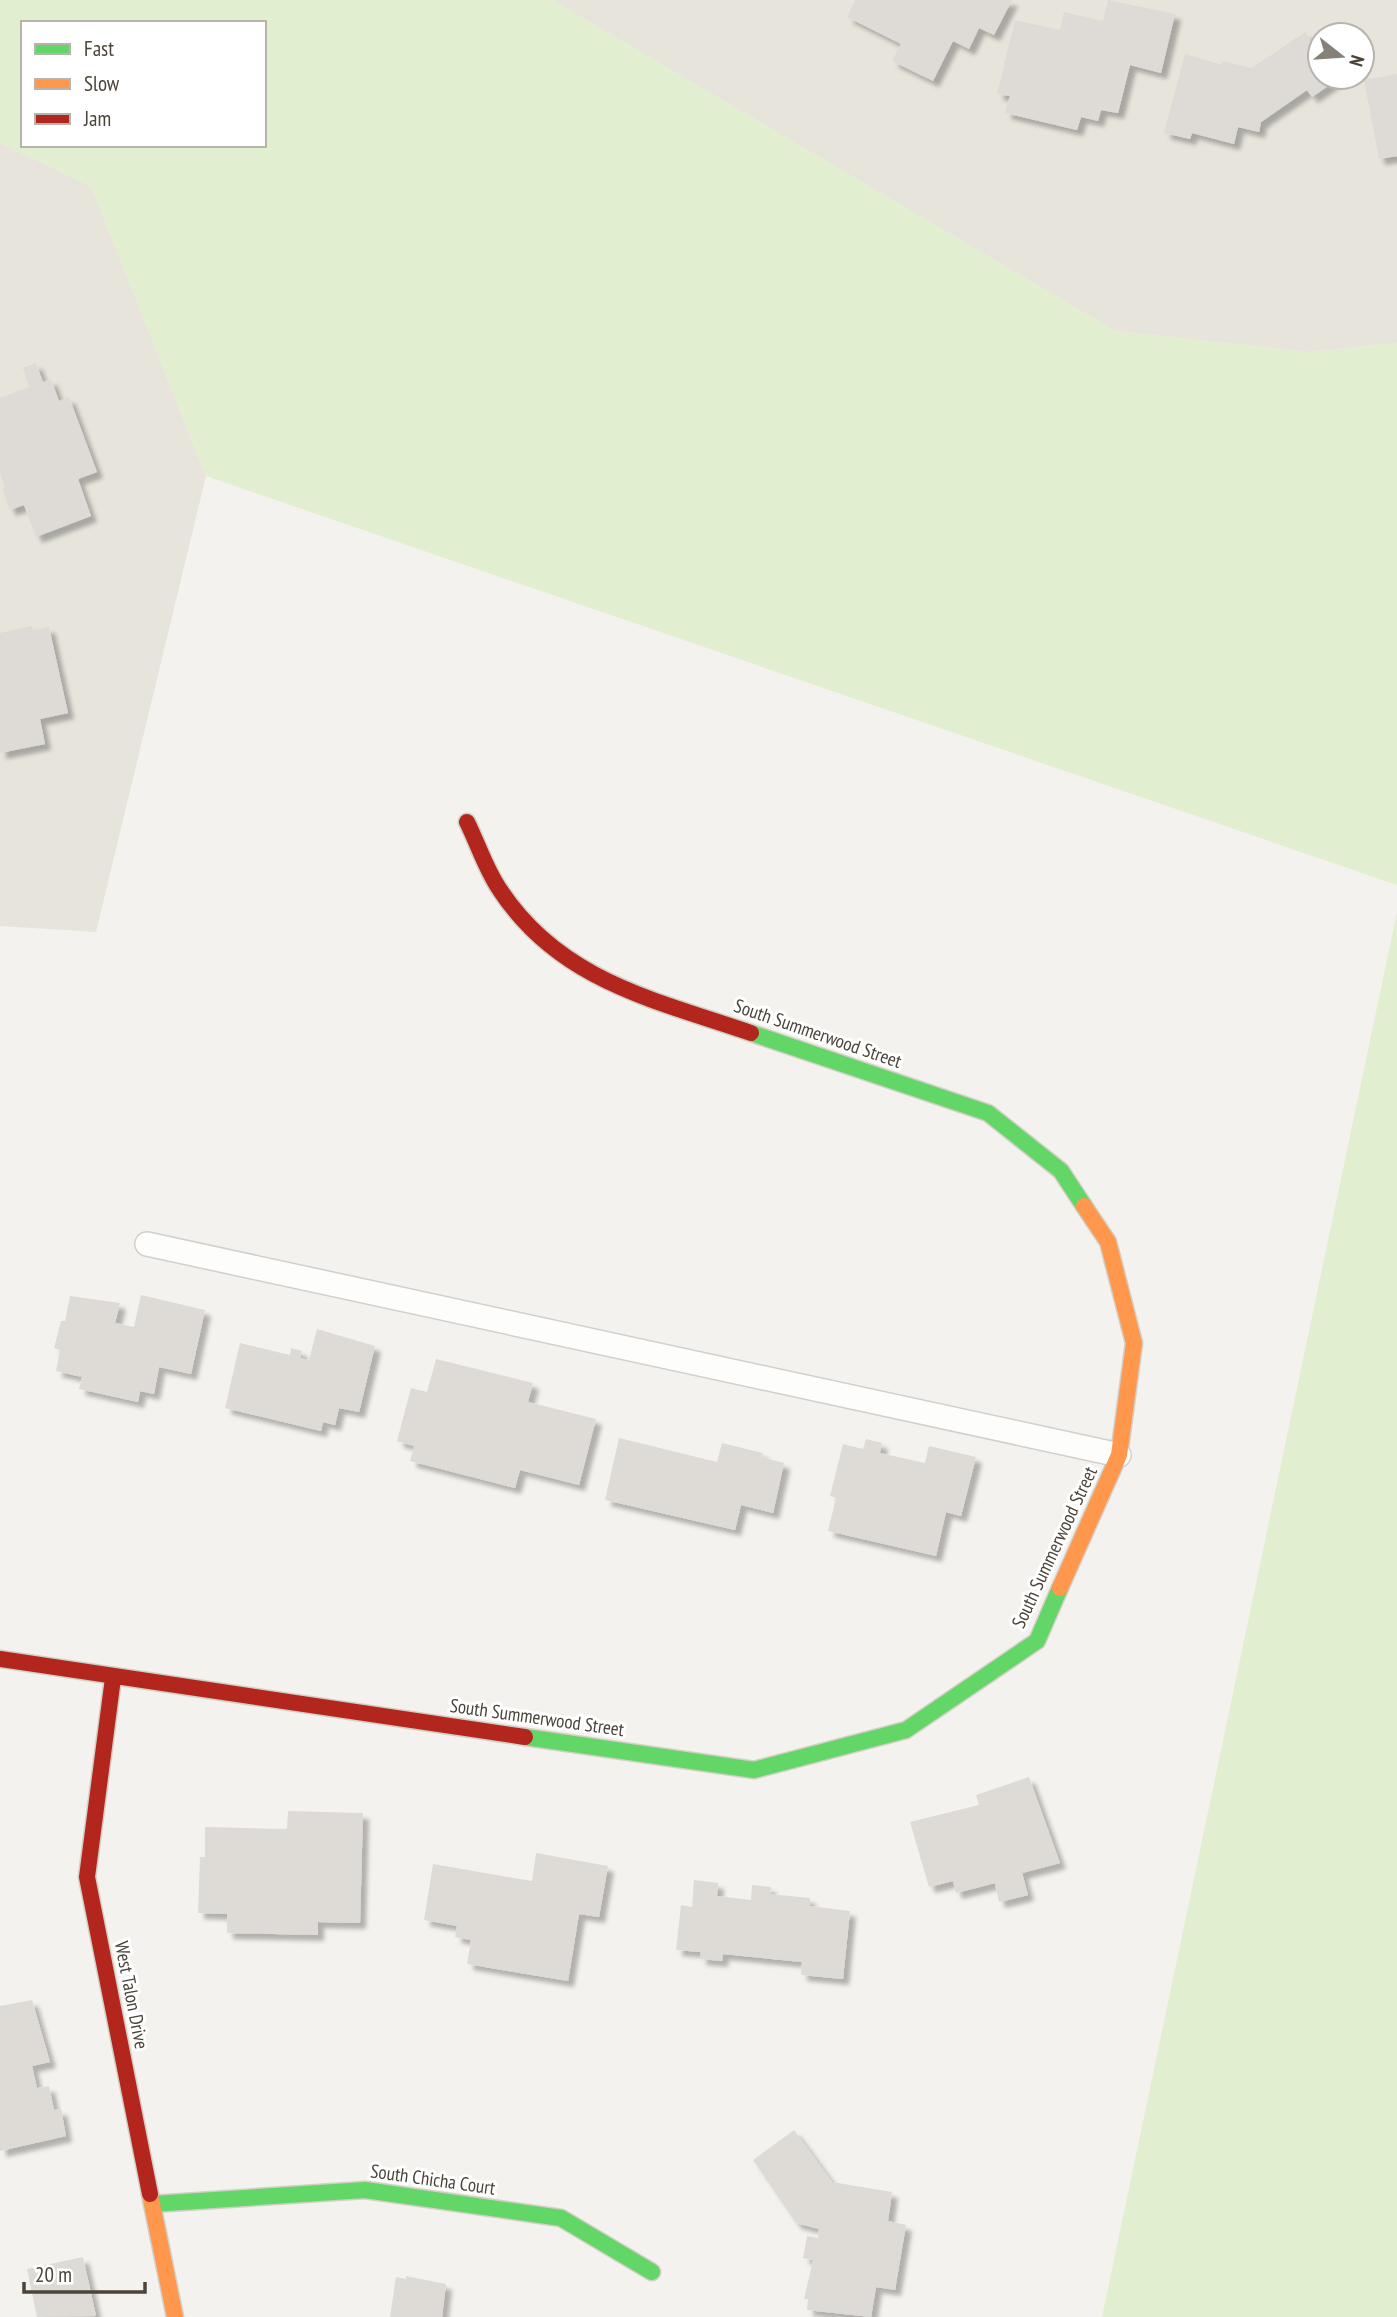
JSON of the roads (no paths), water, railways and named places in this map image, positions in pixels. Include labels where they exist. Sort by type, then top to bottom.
[{"type":"street","name":"South Summerwood Street","points":[[0,1659],[113,1678],[754,1770],[906,1730],[1037,1641],[1119,1455],[1134,1343],[1108,1242],[1061,1171],[988,1113],[652,999],[589,974],[537,936],[499,889],[467,822]]},
{"type":"street","name":"West Talon Drive","points":[[113,1678],[87,1877],[175,2317]]},
{"type":"street","name":"South Chicha Court","points":[[152,2204],[365,2190],[561,2218],[652,2272]]},
{"type":"lane","points":[[147,1244],[1119,1455]]}]
